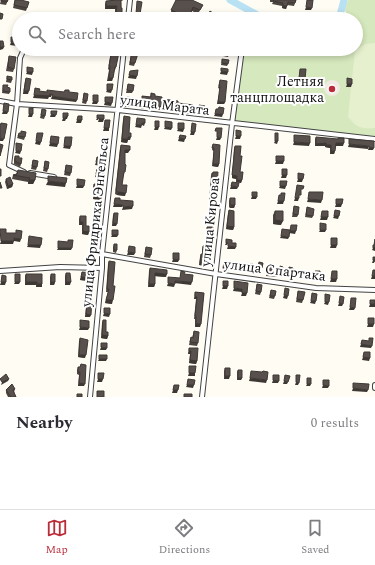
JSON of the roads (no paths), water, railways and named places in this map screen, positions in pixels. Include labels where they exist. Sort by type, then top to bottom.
[{"type":"street","points":[[129,12],[130,0]]},
{"type":"street","points":[[21,56],[18,104],[9,165],[20,171],[54,177]]},
{"type":"street","name":"улица Фридриха Энгельса","points":[[90,397],[102,254],[123,56]]},
{"type":"street","name":"улица Кирова","points":[[202,397],[232,124],[241,56]]},
{"type":"street","name":"улица Марата","points":[[0,101],[18,104],[118,110],[375,139]]},
{"type":"street","name":"улица Спартака","points":[[102,254],[216,274],[316,288],[375,290]]},
{"type":"street","points":[[0,271],[60,267],[102,268]]},
{"type":"waterway","points":[[230,0],[252,12]]},
{"type":"waterway","points":[[341,12],[344,0]]},
{"type":"place","name":"Летняя танцплощадка","points":[[332,89]]}]
